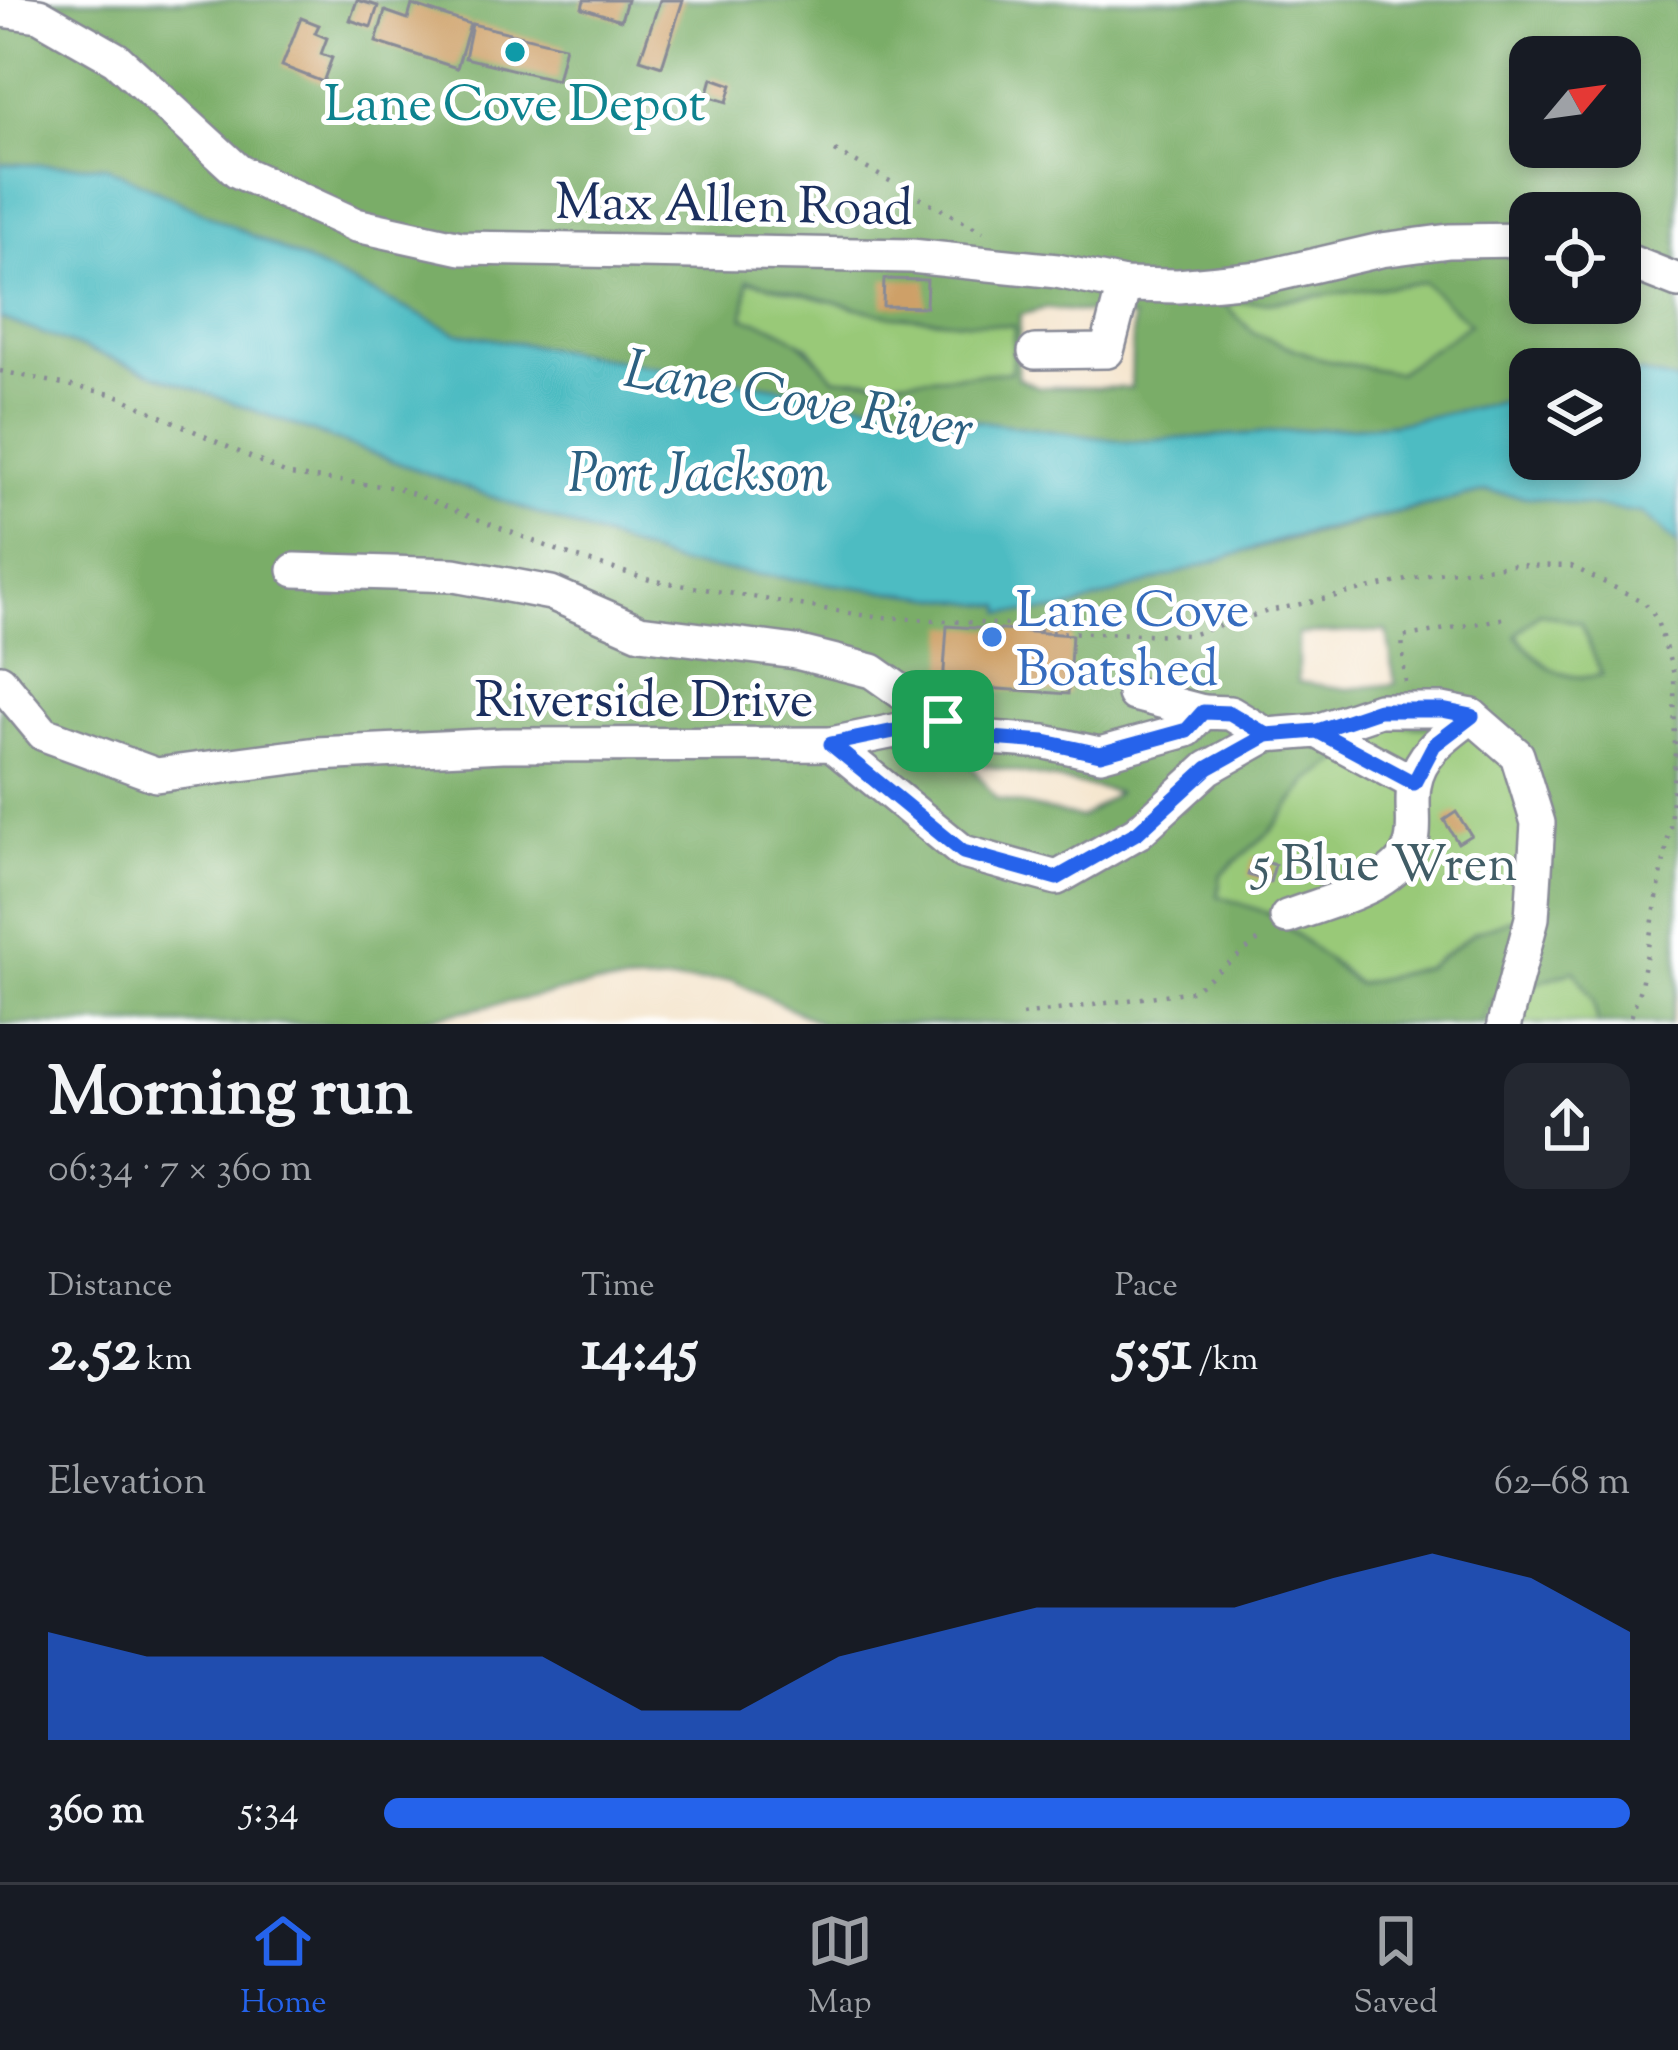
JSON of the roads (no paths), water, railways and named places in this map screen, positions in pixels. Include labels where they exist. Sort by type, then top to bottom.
[{"type":"street","name":"Max Allen Road","points":[[0,10],[39,15],[116,59],[238,171],[356,225],[461,248],[911,256],[1057,271],[1124,285],[1178,286],[1260,278],[1381,250],[1509,241]]},
{"type":"street","points":[[1641,266],[1678,281]]},
{"type":"street","points":[[1035,352],[1107,351],[1124,285]]},
{"type":"street","points":[[295,570],[454,575],[551,593],[640,632],[796,652],[872,671],[943,721],[991,738],[1045,742],[1100,754],[1187,730],[1203,712]]},
{"type":"street","name":"Riverside Drive","points":[[0,681],[44,734],[156,775],[340,753],[680,742],[831,744],[963,852],[1057,878],[1138,832],[1208,768],[1267,735],[1317,731],[1379,710],[1472,716]]},
{"type":"street","points":[[1134,694],[1203,712],[1230,713],[1267,735]]},
{"type":"street","points":[[1287,917],[1386,877],[1406,857],[1414,833],[1414,783],[1434,745],[1472,716],[1517,754],[1538,823],[1532,919],[1504,1024]]},
{"type":"street","points":[[831,744],[943,721]]},
{"type":"street","points":[[1317,731],[1414,783]]},
{"type":"water","name":"Port Jackson","points":[[0,164],[105,166],[457,333],[1129,442],[1393,424],[1509,400],[1509,480],[1641,480],[1642,373],[1678,382],[1678,544],[1642,513],[1486,491],[1286,538],[1062,611],[1003,613],[1002,606],[677,564],[0,318]]},
{"type":"place","name":"Lane Cove Depot","points":[[515,52]]},
{"type":"place","name":"Lane Cove Boatshed","points":[[992,637]]},
{"type":"water label","name":"Lane Cove River","points":[[799,397]]},
{"type":"park label","name":"5 Blue Wren","points":[[1385,862]]}]
